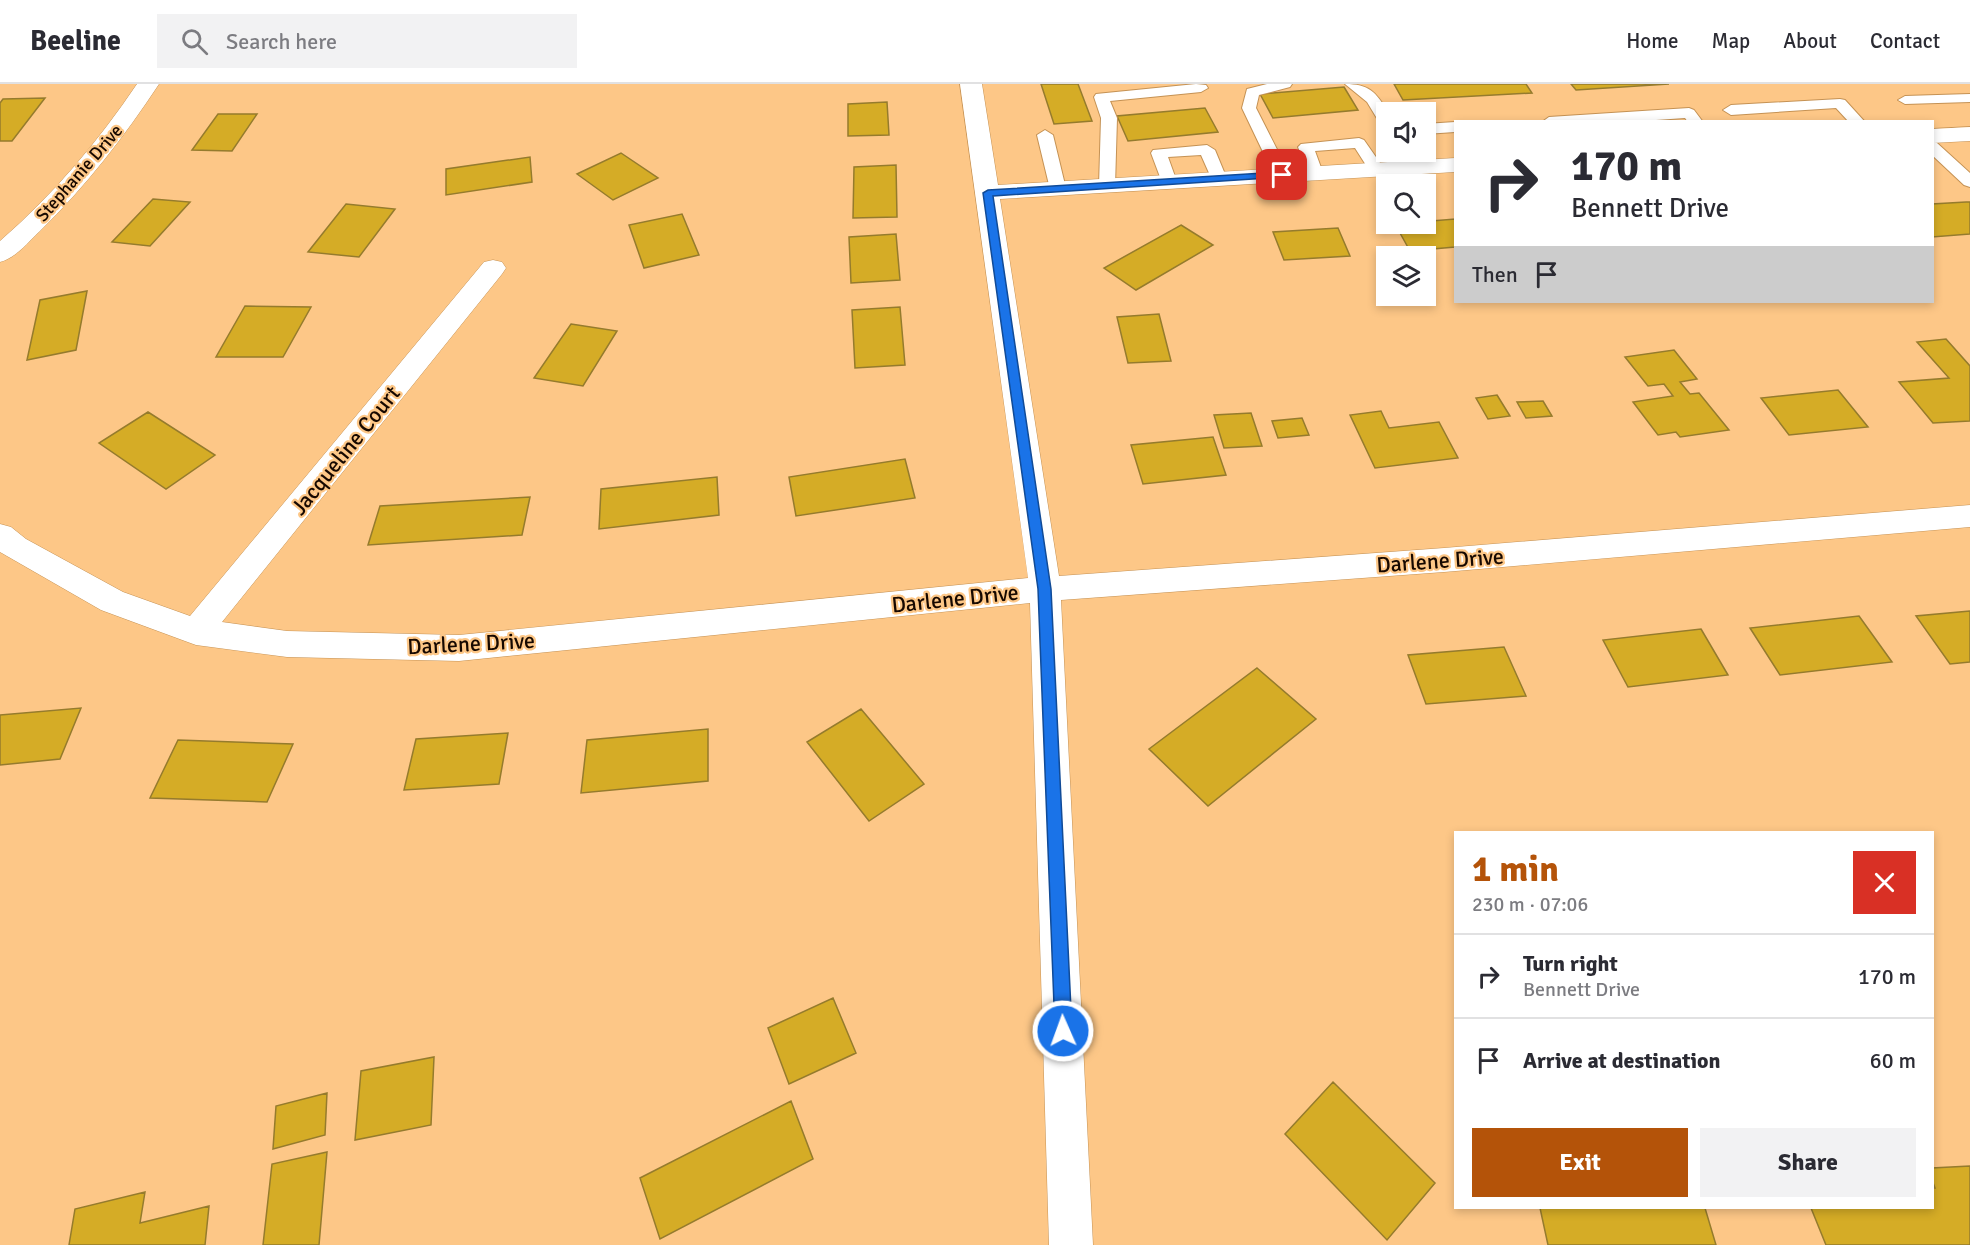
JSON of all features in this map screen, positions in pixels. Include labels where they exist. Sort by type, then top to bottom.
[{"type":"street","name":"Stephanie Drive","points":[[0,254],[50,209],[87,170],[128,117],[148,84]]},
{"type":"street","points":[[971,84],[1045,589],[1071,1245]]},
{"type":"street","points":[[1934,136],[1970,134]]},
{"type":"street","points":[[988,193],[1377,170],[1400,162]]},
{"type":"street","points":[[1426,162],[1454,165]]},
{"type":"street","name":"Jacqueline Court","points":[[196,632],[493,268]]},
{"type":"street","name":"Darlene Drive","points":[[5,546],[112,601],[196,632],[287,644],[459,648],[1045,589],[1444,561],[1970,516]]},
{"type":"lane","points":[[1282,175],[1249,108],[1252,92],[1285,84]]},
{"type":"lane","points":[[1352,84],[1373,99],[1376,104]]},
{"type":"lane","points":[[1107,186],[1109,118],[1101,97],[1201,88]]},
{"type":"lane","points":[[1953,98],[1970,114]]},
{"type":"lane","points":[[1905,100],[1970,98]]},
{"type":"lane","points":[[1731,110],[1840,103],[1856,120]]},
{"type":"lane","points":[[1604,120],[1689,113],[1694,120]]},
{"type":"lane","points":[[1436,128],[1454,127]]},
{"type":"lane","points":[[1045,135],[1058,189]]},
{"type":"lane","points":[[1934,148],[1970,182]]},
{"type":"building","points":[[1041,84],[1078,84],[1092,121],[1054,124]]},
{"type":"building","points":[[1394,84],[1526,84],[1532,93],[1403,100]]},
{"type":"building","points":[[1571,84],[1669,84],[1576,90]]},
{"type":"building","points":[[1344,87],[1358,110],[1273,118],[1260,94]]},
{"type":"building","points":[[45,98],[12,141],[0,141],[0,103],[3,99]]},
{"type":"building","points":[[887,102],[889,135],[848,136],[848,104]]},
{"type":"building","points":[[1205,108],[1218,132],[1128,141],[1117,116]]},
{"type":"building","points":[[218,114],[257,114],[232,151],[192,150]]},
{"type":"building","points":[[621,153],[658,178],[613,200],[577,174]]},
{"type":"building","points":[[530,157],[532,182],[446,195],[446,169]]},
{"type":"building","points":[[896,165],[897,217],[853,218],[854,167]]},
{"type":"building","points":[[153,199],[190,202],[150,246],[112,242]]},
{"type":"building","points":[[1970,202],[1970,234],[1934,237],[1934,204]]},
{"type":"building","points":[[346,204],[395,209],[359,257],[308,252]]},
{"type":"building","points":[[682,214],[699,255],[644,268],[629,225]]},
{"type":"building","points":[[1454,219],[1454,247],[1436,249],[1436,246],[1407,246],[1401,234],[1436,234],[1436,221]]},
{"type":"building","points":[[1181,225],[1213,245],[1136,290],[1104,268]]},
{"type":"building","points":[[1338,228],[1350,256],[1284,260],[1273,232]]},
{"type":"building","points":[[896,234],[900,280],[851,283],[849,237]]},
{"type":"building","points":[[87,291],[76,350],[27,360],[40,300]]},
{"type":"building","points":[[245,306],[311,307],[283,357],[216,357]]},
{"type":"building","points":[[900,307],[905,365],[855,368],[852,310]]},
{"type":"building","points":[[1159,314],[1171,361],[1128,363],[1117,317]]},
{"type":"building","points":[[571,324],[617,331],[583,386],[534,378]]},
{"type":"building","points":[[1946,339],[1970,366],[1970,421],[1933,423],[1899,382],[1949,378],[1917,342]]},
{"type":"building","points":[[1674,350],[1697,379],[1680,382],[1690,394],[1699,393],[1729,430],[1680,437],[1676,432],[1658,435],[1633,402],[1673,396],[1664,384],[1648,386],[1625,357]]},
{"type":"building","points":[[1838,390],[1868,427],[1789,435],[1761,398]]},
{"type":"building","points":[[1497,395],[1510,416],[1488,419],[1476,398]]},
{"type":"building","points":[[1543,401],[1552,416],[1526,418],[1517,402]]},
{"type":"building","points":[[1381,411],[1389,428],[1439,422],[1458,458],[1375,468],[1350,415]]},
{"type":"building","points":[[148,412],[215,455],[166,489],[99,443]]},
{"type":"building","points":[[1251,413],[1262,446],[1224,448],[1214,415]]},
{"type":"building","points":[[1302,418],[1309,435],[1278,438],[1272,421]]},
{"type":"building","points":[[1213,437],[1226,475],[1143,484],[1131,445]]},
{"type":"building","points":[[905,459],[915,498],[796,516],[789,477]]},
{"type":"building","points":[[717,477],[719,515],[599,529],[601,489]]},
{"type":"building","points":[[530,497],[522,535],[368,545],[380,506]]},
{"type":"building","points":[[1970,611],[1970,662],[1950,664],[1916,616]]},
{"type":"building","points":[[1859,616],[1892,662],[1780,675],[1750,628]]},
{"type":"building","points":[[1701,629],[1728,675],[1628,687],[1603,640]]},
{"type":"building","points":[[1504,647],[1526,696],[1426,704],[1408,655]]},
{"type":"building","points":[[1257,668],[1316,719],[1208,806],[1149,749]]},
{"type":"building","points":[[81,708],[60,759],[0,765],[0,715]]},
{"type":"building","points":[[861,709],[924,784],[869,821],[807,742]]},
{"type":"building","points":[[708,729],[708,781],[581,793],[587,740]]},
{"type":"building","points":[[508,733],[499,784],[404,790],[416,739]]},
{"type":"building","points":[[178,740],[293,744],[267,802],[150,798]]},
{"type":"building","points":[[833,998],[856,1053],[789,1084],[768,1028]]},
{"type":"building","points":[[434,1057],[431,1125],[355,1140],[361,1071]]},
{"type":"building","points":[[1333,1082],[1435,1183],[1387,1240],[1285,1134]]},
{"type":"building","points":[[327,1093],[325,1135],[273,1149],[276,1106]]},
{"type":"building","points":[[791,1101],[813,1159],[660,1239],[640,1178]]},
{"type":"building","points":[[327,1152],[319,1245],[263,1245],[272,1164]]},
{"type":"building","points":[[1970,1166],[1970,1245],[1826,1245],[1811,1209],[1934,1209],[1934,1168]]},
{"type":"building","points":[[145,1192],[140,1223],[209,1206],[205,1245],[69,1245],[75,1209]]},
{"type":"building","points":[[1540,1209],[1705,1209],[1716,1245],[1548,1245]]},
{"type":"route","points":[[1063,1031],[1045,589],[988,193],[1282,175]]}]
